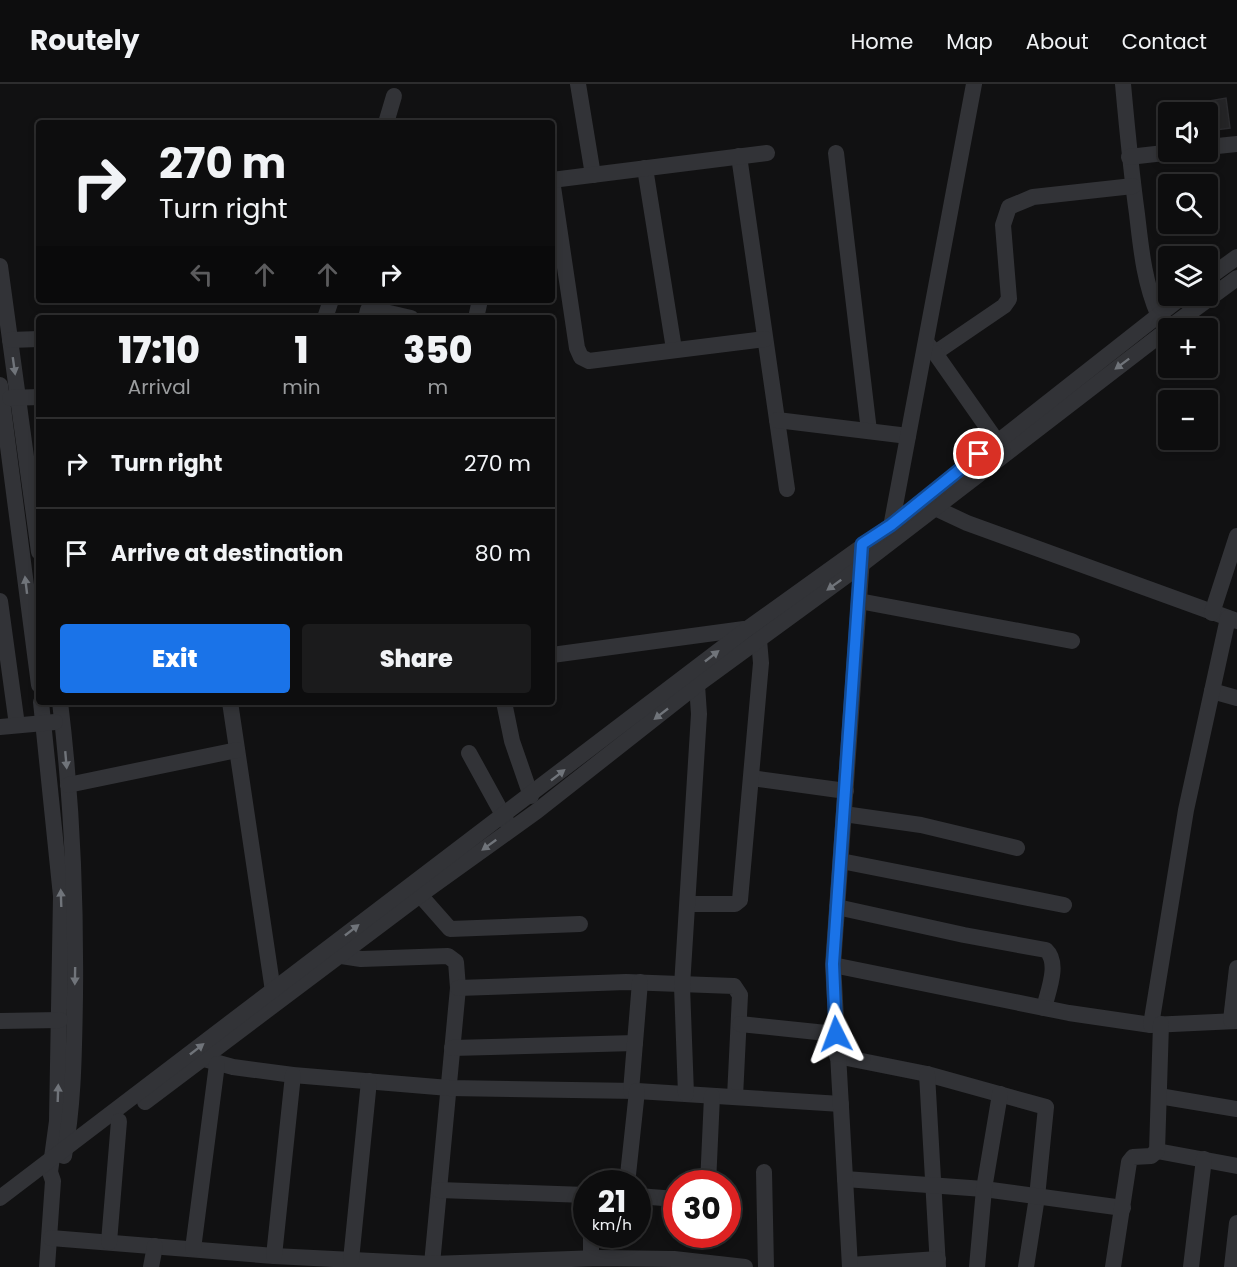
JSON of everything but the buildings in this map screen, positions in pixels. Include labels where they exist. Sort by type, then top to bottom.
[{"type":"street","points":[[578,84],[593,175]]},
{"type":"street","points":[[888,543],[908,436],[931,347],[974,84]]},
{"type":"street","points":[[1123,84],[1129,157],[1145,274],[1158,314]]},
{"type":"street","points":[[387,120],[394,96]]},
{"type":"street","points":[[1218,146],[1237,144]]},
{"type":"street","points":[[555,180],[767,153]]},
{"type":"street","points":[[836,153],[868,432]]},
{"type":"street","points":[[1129,157],[1158,154]]},
{"type":"street","points":[[739,156],[787,489]]},
{"type":"street","points":[[645,168],[674,349]]},
{"type":"street","points":[[931,347],[1004,306],[1009,299],[1002,225],[1009,207],[1033,197],[1133,186]]},
{"type":"street","points":[[555,200],[577,348],[581,357],[589,361],[765,339]]},
{"type":"street","points":[[1218,271],[1237,257]]},
{"type":"street","points":[[0,266],[10,340],[5,395],[36,659]]},
{"type":"street","points":[[1184,318],[1237,278]]},
{"type":"street","points":[[0,1210],[323,952],[507,823],[697,685],[862,544],[891,525],[996,440],[1169,306]]},
{"type":"street","points":[[367,315],[368,310],[372,309],[398,315]]},
{"type":"street","points":[[0,1198],[56,1166],[119,1121],[211,1062],[507,823],[531,796],[753,635],[861,565],[1158,337]]},
{"type":"street","points":[[10,340],[36,339]]},
{"type":"street","points":[[931,347],[996,440]]},
{"type":"street","points":[[5,395],[36,397]]},
{"type":"street","points":[[5,395],[36,521]]},
{"type":"street","points":[[777,420],[908,436]]},
{"type":"street","points":[[935,508],[967,523],[1226,618]]},
{"type":"street","points":[[1113,1267],[1130,1162],[1133,1157],[1151,1156],[1157,1151],[1159,1096],[1156,1024],[1186,810],[1226,618],[1237,536]]},
{"type":"street","points":[[862,544],[833,964],[850,1266],[938,1263],[927,1074]]},
{"type":"street","points":[[0,601],[8,726],[62,721]]},
{"type":"street","points":[[859,601],[1072,641]]},
{"type":"street","points":[[555,655],[753,635]]},
{"type":"street","points":[[690,904],[735,904],[740,900],[761,663],[753,635]]},
{"type":"street","points":[[686,1094],[682,986],[690,904],[699,714],[697,685]]},
{"type":"street","points":[[1212,691],[1237,698]]},
{"type":"street","points":[[41,705],[61,896],[56,1166],[47,1267]]},
{"type":"street","points":[[56,1166],[75,1037],[76,894],[60,705]]},
{"type":"street","points":[[230,705],[273,991]]},
{"type":"street","points":[[505,705],[512,741],[531,796]]},
{"type":"street","points":[[68,785],[237,750]]},
{"type":"street","points":[[469,753],[507,823]]},
{"type":"street","points":[[751,778],[846,790]]},
{"type":"street","points":[[844,814],[921,825],[1017,848]]},
{"type":"street","points":[[841,861],[1064,905]]},
{"type":"street","points":[[420,895],[450,928],[580,924]]},
{"type":"street","points":[[837,906],[964,935],[1046,950],[1052,956],[1053,965],[1044,1008]]},
{"type":"street","points":[[323,952],[340,957],[361,959],[448,956],[456,962],[458,988],[432,1264]]},
{"type":"street","points":[[833,964],[1044,1008],[1156,1024],[1234,1021],[1237,968]]},
{"type":"street","points":[[458,988],[640,982],[682,986],[734,986],[740,995],[735,1097]]},
{"type":"street","points":[[628,1170],[640,982]]},
{"type":"street","points":[[0,1021],[60,1020]]},
{"type":"street","points":[[740,1024],[836,1034]]},
{"type":"street","points":[[452,1048],[635,1043]]},
{"type":"street","points":[[837,1056],[927,1074],[1046,1107],[1038,1197],[1026,1267]]},
{"type":"street","points":[[211,1062],[293,1075],[448,1088],[634,1091],[840,1104]]},
{"type":"street","points":[[193,1249],[211,1062]]},
{"type":"street","points":[[274,1256],[293,1075]]},
{"type":"street","points":[[351,1260],[369,1081]]},
{"type":"street","points":[[976,1267],[984,1189],[1000,1094]]},
{"type":"street","points":[[709,1170],[712,1096]]},
{"type":"street","points":[[1159,1096],[1237,1108]]},
{"type":"street","points":[[109,1242],[119,1121]]},
{"type":"street","points":[[1157,1151],[1237,1166]]},
{"type":"street","points":[[1191,1267],[1204,1160]]},
{"type":"street","points":[[764,1172],[765,1267]]},
{"type":"street","points":[[845,1179],[984,1189],[1123,1208]]},
{"type":"street","points":[[439,1190],[573,1195]]},
{"type":"street","points":[[1232,1267],[1237,1223]]},
{"type":"street","points":[[51,1238],[274,1256],[432,1264],[544,1264],[591,1258],[608,1263],[674,1263],[745,1267]]},
{"type":"street","points":[[152,1267],[155,1246]]},
{"type":"street","points":[[591,1248],[591,1258]]},
{"type":"route","points":[[836,1034],[833,964],[850,746],[862,544],[891,525],[979,454]]}]
